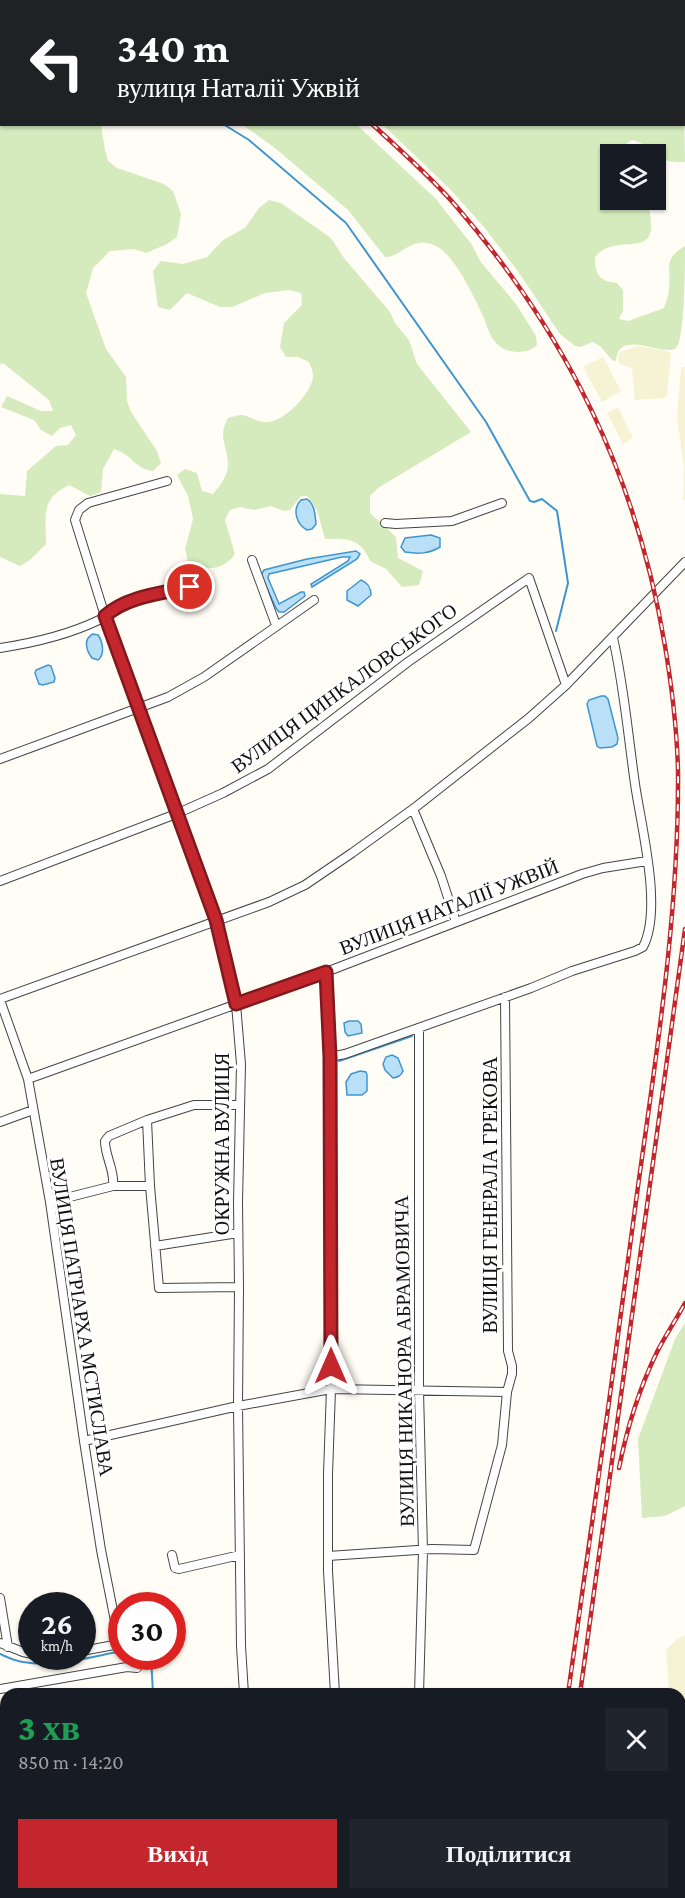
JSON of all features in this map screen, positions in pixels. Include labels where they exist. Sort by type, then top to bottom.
[{"type":"street","name":"ОКРУЖНА ВУЛИЦЯ","points":[[167,481],[87,503],[79,510],[75,520],[105,616],[216,920],[236,1004],[241,1064],[238,1406],[244,1688]]},
{"type":"street","points":[[385,523],[452,521],[502,503]]},
{"type":"street","points":[[252,560],[276,625]]},
{"type":"street","points":[[0,1000],[269,902],[305,885],[413,809],[529,718],[613,638],[685,562]]},
{"type":"street","name":"ВУЛИЦЯ ЦИНКАЛОВСЬКОГО","points":[[0,881],[176,814],[223,794],[267,769],[408,662],[529,578],[566,685]]},
{"type":"street","points":[[0,648],[47,639],[99,620],[124,604],[190,587]]},
{"type":"street","points":[[0,759],[168,697],[204,677],[314,600]]},
{"type":"street","points":[[330,1057],[419,1028],[643,947],[650,922],[650,872],[637,799],[620,669],[613,638]]},
{"type":"street","points":[[413,809],[441,876],[456,922]]},
{"type":"street","name":"ВУЛИЦЯ НАТАЛІЇ УЖВІЙ","points":[[28,1079],[326,972],[582,874],[647,861]]},
{"type":"street","points":[[326,972],[330,1057],[331,1389],[328,1556],[334,1688]]},
{"type":"street","name":"ВУЛИЦЯ ГЕНЕРАЛА ГРЕКОВА","points":[[423,1551],[474,1550],[502,1445],[512,1366],[508,1351],[505,997]]},
{"type":"street","name":"ВУЛИЦЯ ПАТРІАРХА МСТИСЛАВА","points":[[0,1000],[28,1079],[50,1202],[101,1550],[118,1636],[114,1645],[96,1649]]},
{"type":"street","name":"ВУЛИЦЯ НИКАНОРА АБРАМОВИЧА","points":[[419,1028],[419,1391],[423,1551],[419,1688]]},
{"type":"street","points":[[113,1186],[114,1178],[105,1148],[105,1141],[109,1136],[147,1120],[194,1106],[240,1105]]},
{"type":"street","points":[[0,1122],[33,1110]]},
{"type":"street","points":[[147,1120],[159,1288],[239,1287]]},
{"type":"street","points":[[50,1202],[113,1186],[150,1186]]},
{"type":"street","points":[[155,1246],[238,1233]]},
{"type":"street","points":[[84,1441],[238,1406],[331,1389],[507,1392]]},
{"type":"street","points":[[328,1556],[423,1551]]},
{"type":"street","points":[[172,1555],[175,1568],[179,1569],[240,1556]]},
{"type":"street","points":[[0,1598],[4,1645]]},
{"type":"street","points":[[6,1688],[110,1670]]},
{"type":"shaded area","points":[[639,346],[671,352],[665,398],[635,400],[632,368],[619,364],[618,359],[620,352]]},
{"type":"shaded area","points":[[603,357],[621,391],[602,402],[583,367]]},
{"type":"shaded area","points":[[681,367],[685,367],[685,500],[683,500],[684,467],[677,418]]},
{"type":"shaded area","points":[[618,407],[633,438],[623,444],[607,413]]},
{"type":"shaded area","points":[[685,1635],[685,1688],[669,1688],[666,1650],[677,1639]]},
{"type":"green space","points":[[0,126],[101,126],[108,161],[117,168],[164,184],[173,191],[181,214],[177,237],[167,244],[146,253],[134,249],[110,251],[93,268],[86,293],[106,349],[126,377],[127,401],[131,412],[157,451],[161,463],[153,471],[146,469],[114,449],[103,469],[101,492],[90,496],[69,485],[53,496],[47,509],[46,544],[30,560],[20,566],[0,557],[0,494],[25,496],[27,471],[56,446],[68,445],[76,435],[71,425],[60,428],[52,436],[41,430],[34,420],[1,407],[7,396],[41,411],[53,411],[49,400],[3,363],[0,364]]},
{"type":"green space","points":[[244,126],[358,126],[436,199],[472,245],[480,261],[516,304],[536,336],[537,345],[522,352],[500,347],[490,335],[464,278],[443,251],[436,246],[420,243],[385,257],[348,210],[275,148]]},
{"type":"green space","points":[[384,126],[684,126],[685,162],[666,160],[666,144],[642,144],[632,140],[626,144],[600,144],[600,210],[649,210],[651,221],[650,234],[645,241],[605,249],[595,257],[599,276],[606,281],[617,283],[623,290],[623,310],[619,319],[628,321],[664,308],[669,291],[671,259],[685,246],[683,316],[676,348],[670,350],[625,346],[619,351],[616,361],[593,342],[580,347],[575,346],[560,334],[517,270],[484,227],[450,189]]},
{"type":"green space","points":[[269,200],[281,203],[331,238],[344,258],[390,312],[395,323],[409,340],[417,364],[471,432],[378,488],[370,496],[370,513],[396,537],[398,558],[423,571],[419,585],[402,587],[386,569],[370,561],[362,548],[353,541],[325,539],[317,510],[307,496],[301,496],[290,510],[284,511],[271,506],[254,510],[240,507],[230,510],[225,520],[235,554],[219,567],[207,568],[188,562],[185,549],[193,519],[188,496],[177,475],[185,469],[197,473],[202,491],[213,494],[228,469],[223,431],[228,418],[242,415],[265,422],[280,418],[288,413],[308,391],[313,374],[309,362],[298,357],[286,357],[280,347],[284,323],[302,305],[301,293],[290,290],[265,293],[232,307],[220,307],[187,293],[170,310],[158,307],[153,271],[161,261],[183,264],[207,257],[223,240],[245,228],[259,208]]},
{"type":"green space","points":[[685,1323],[685,1506],[665,1516],[642,1518],[638,1439],[675,1339]]},
{"type":"water","points":[[307,499],[313,507],[316,524],[312,529],[307,530],[300,524],[296,512],[301,500]]},
{"type":"water","points":[[431,535],[440,538],[440,547],[432,551],[410,553],[405,552],[401,547],[405,538]]},
{"type":"water","points":[[356,551],[360,554],[357,559],[312,587],[311,584],[348,561],[350,557],[269,574],[268,578],[279,604],[304,592],[305,596],[284,612],[279,612],[261,575],[264,570],[307,559]]},
{"type":"water","points":[[361,580],[369,586],[371,595],[358,606],[347,600],[347,591]]},
{"type":"water","points":[[93,634],[98,635],[102,645],[102,655],[98,660],[92,658],[87,648],[88,639]]},
{"type":"water","points":[[51,666],[54,682],[39,684],[36,670]]},
{"type":"water","points":[[601,696],[608,699],[618,738],[617,744],[612,747],[597,746],[587,704],[589,700]]},
{"type":"water","points":[[358,1021],[361,1024],[362,1033],[348,1036],[344,1023]]},
{"type":"water","points":[[392,1055],[398,1058],[403,1071],[399,1076],[393,1078],[385,1070],[383,1064],[386,1057]]},
{"type":"water","points":[[366,1072],[367,1091],[362,1095],[347,1095],[346,1082],[351,1074]]},
{"type":"waterway","points":[[226,126],[249,140],[346,223],[486,422],[530,501],[542,499],[557,511],[568,583],[556,631]]},
{"type":"waterway","points":[[339,1061],[412,1036]]},
{"type":"waterway","points":[[0,1654],[20,1661],[47,1664],[108,1654]]},
{"type":"waterway","points":[[152,1670],[153,1688]]},
{"type":"railway","points":[[374,126],[426,174],[496,255],[532,306],[564,358],[592,411],[616,467],[636,524],[653,584],[672,693],[678,771],[677,822],[666,976],[569,1688]]},
{"type":"railway","points":[[581,1688],[685,929]]},
{"type":"railway","points":[[619,1468],[639,1394],[660,1346],[685,1303]]},
{"type":"route","points":[[190,587],[124,604],[105,616],[216,920],[236,1004],[326,972],[330,1057],[331,1366]]}]
